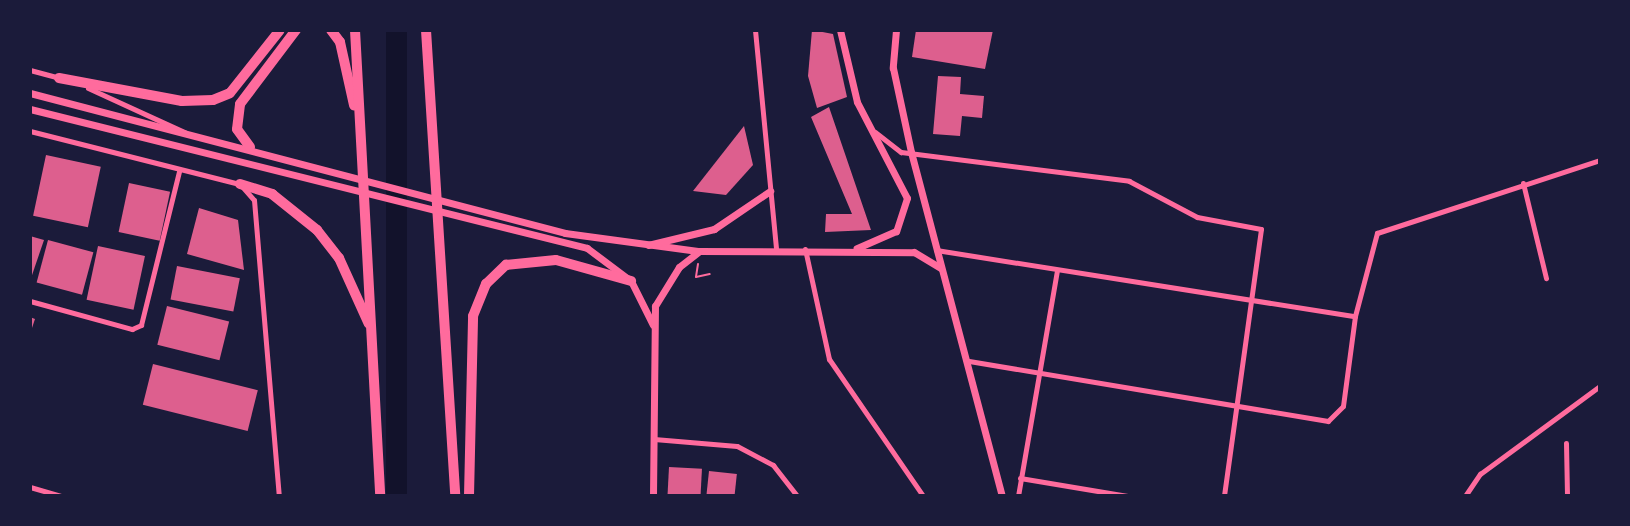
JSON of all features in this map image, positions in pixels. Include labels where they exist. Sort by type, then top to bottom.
[{"type":"highway","points":[[59,78],[182,101],[213,100],[230,93],[280,30]]},
{"type":"highway","points":[[250,147],[237,129],[240,104],[296,30]]},
{"type":"highway","points":[[331,30],[340,42],[360,126]]},
{"type":"highway","points":[[355,30],[380,496]]},
{"type":"highway","points":[[426,30],[455,496]]},
{"type":"highway","points":[[240,184],[272,194],[317,230],[339,258],[372,330]]},
{"type":"highway","points":[[469,496],[474,479],[473,316],[486,284],[506,265],[556,260],[631,281]]},
{"type":"main road","points":[[840,30],[842,56],[867,125],[908,209],[896,231],[854,249]]},
{"type":"main road","points":[[896,30],[893,68],[911,152],[935,250],[969,360],[1002,496]]},
{"type":"main road","points":[[30,93],[189,135],[250,147],[565,233],[636,246],[698,251],[805,248],[921,253],[941,268]]},
{"type":"main road","points":[[30,109],[562,242],[604,256],[631,281],[653,325]]},
{"type":"main road","points":[[636,246],[714,229],[770,191]]},
{"type":"main road","points":[[653,496],[653,325],[662,289],[698,251]]},
{"type":"street","points":[[755,30],[776,248]]},
{"type":"street","points":[[30,70],[145,109],[189,135]]},
{"type":"street","points":[[867,125],[892,148],[1129,181],[1197,218],[1255,224],[1264,237],[1224,496]]},
{"type":"street","points":[[30,131],[179,171],[240,184],[256,208],[279,496]]},
{"type":"street","points":[[969,360],[1328,421],[1343,406],[1355,316],[1373,240],[1383,228],[1600,160]]},
{"type":"street","points":[[30,301],[132,329],[147,316],[179,171]]},
{"type":"street","points":[[1522,183],[1546,278]]},
{"type":"street","points":[[805,248],[829,359],[923,496]]},
{"type":"street","points":[[935,250],[1355,316]]},
{"type":"street","points":[[1018,496],[1057,271]]},
{"type":"street","points":[[1465,496],[1480,474],[1600,386]]},
{"type":"street","points":[[654,439],[737,446],[773,465],[797,496]]},
{"type":"street","points":[[1566,443],[1567,496]]},
{"type":"street","points":[[1020,478],[1128,496]]},
{"type":"street","points":[[30,487],[61,496]]},
{"type":"path","points":[[696,277],[710,274]]},
{"type":"shaded area","points":[[386,30],[407,30],[407,496],[386,496]]},
{"type":"building","points":[[812,30],[833,34],[847,97],[817,108],[808,76]]},
{"type":"building","points":[[916,30],[993,30],[985,69],[912,57]]},
{"type":"building","points":[[938,76],[961,77],[960,94],[984,96],[982,118],[962,116],[960,136],[933,134]]},
{"type":"building","points":[[829,107],[871,230],[825,232],[826,214],[852,214],[811,117]]},
{"type":"building","points":[[744,126],[753,165],[726,195],[693,191]]},
{"type":"building","points":[[46,155],[101,167],[88,227],[33,216]]},
{"type":"building","points":[[129,183],[170,192],[160,241],[119,232]]},
{"type":"building","points":[[199,208],[238,220],[244,270],[187,254]]},
{"type":"building","points":[[30,236],[44,240],[30,281]]},
{"type":"building","points":[[48,240],[93,252],[82,295],[37,283]]},
{"type":"building","points":[[98,246],[145,256],[134,310],[87,300]]},
{"type":"building","points":[[177,266],[240,278],[233,312],[171,299]]},
{"type":"building","points":[[167,306],[229,321],[219,360],[157,345]]},
{"type":"building","points":[[30,317],[35,319],[30,334]]},
{"type":"building","points":[[153,364],[258,390],[248,431],[143,405]]},
{"type":"building","points":[[669,467],[702,469],[701,496],[667,496]]},
{"type":"building","points":[[709,471],[737,474],[735,496],[706,496]]}]
